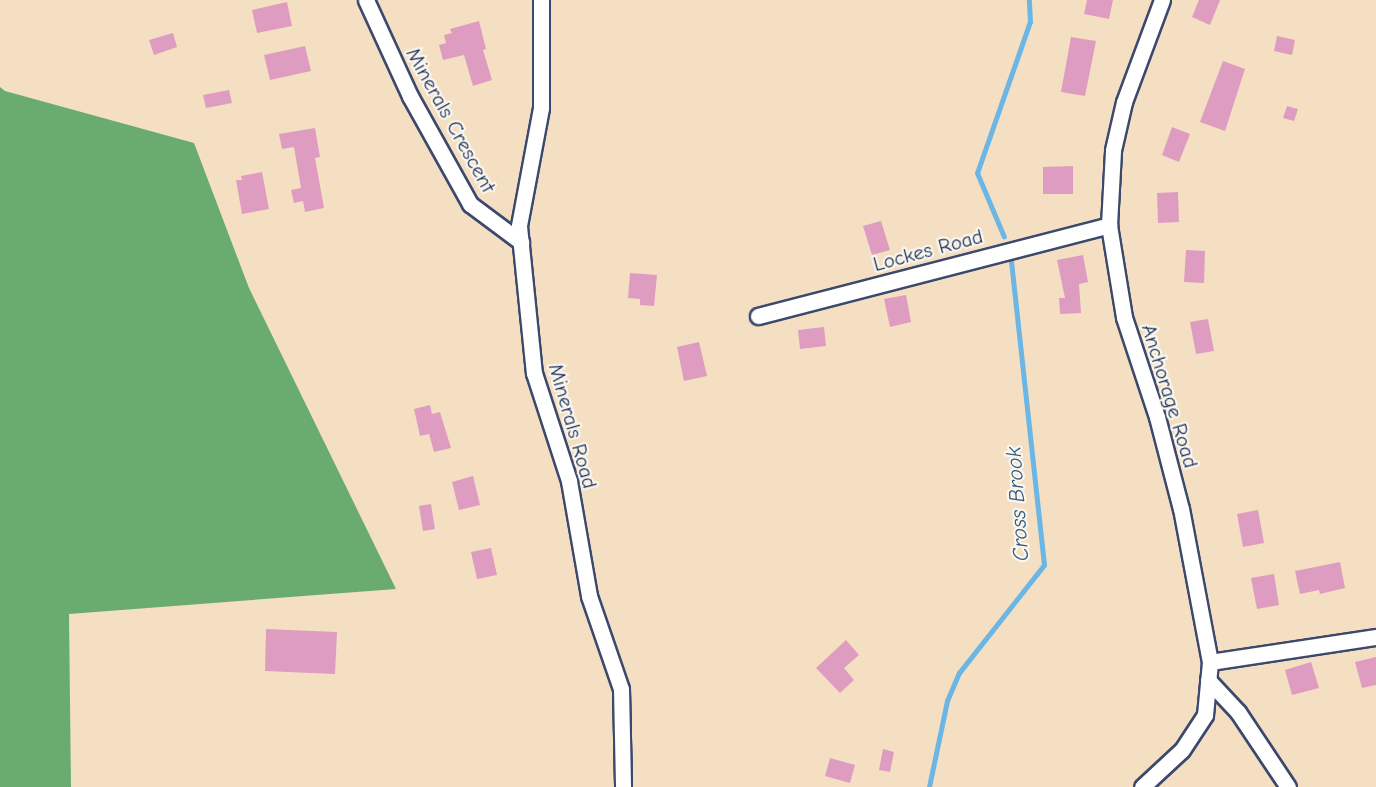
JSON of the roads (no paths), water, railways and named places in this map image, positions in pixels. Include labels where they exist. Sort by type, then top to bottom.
[{"type":"street","name":"Minerals Crescent","points":[[366,0],[410,96],[470,204],[521,242]]},
{"type":"street","name":"Minerals Road","points":[[541,0],[541,108],[519,226],[534,373],[569,481],[589,596],[621,688],[623,787]]},
{"type":"street","name":"Anchorage Road","points":[[1142,787],[1182,750],[1205,715],[1210,662],[1180,509],[1163,440],[1124,317],[1109,225],[1113,150],[1124,102],[1162,0]]},
{"type":"street","name":"Lockes Road","points":[[758,316],[1109,225]]},
{"type":"street","points":[[1210,662],[1376,637]]},
{"type":"street","points":[[1209,680],[1238,712],[1288,787]]},
{"type":"waterway","name":"Cross Brook","points":[[1004,237],[977,173],[1030,22],[1029,0]]},
{"type":"waterway","name":"Cross Brook","points":[[929,787],[947,701],[959,673],[1044,565],[1011,260]]}]
